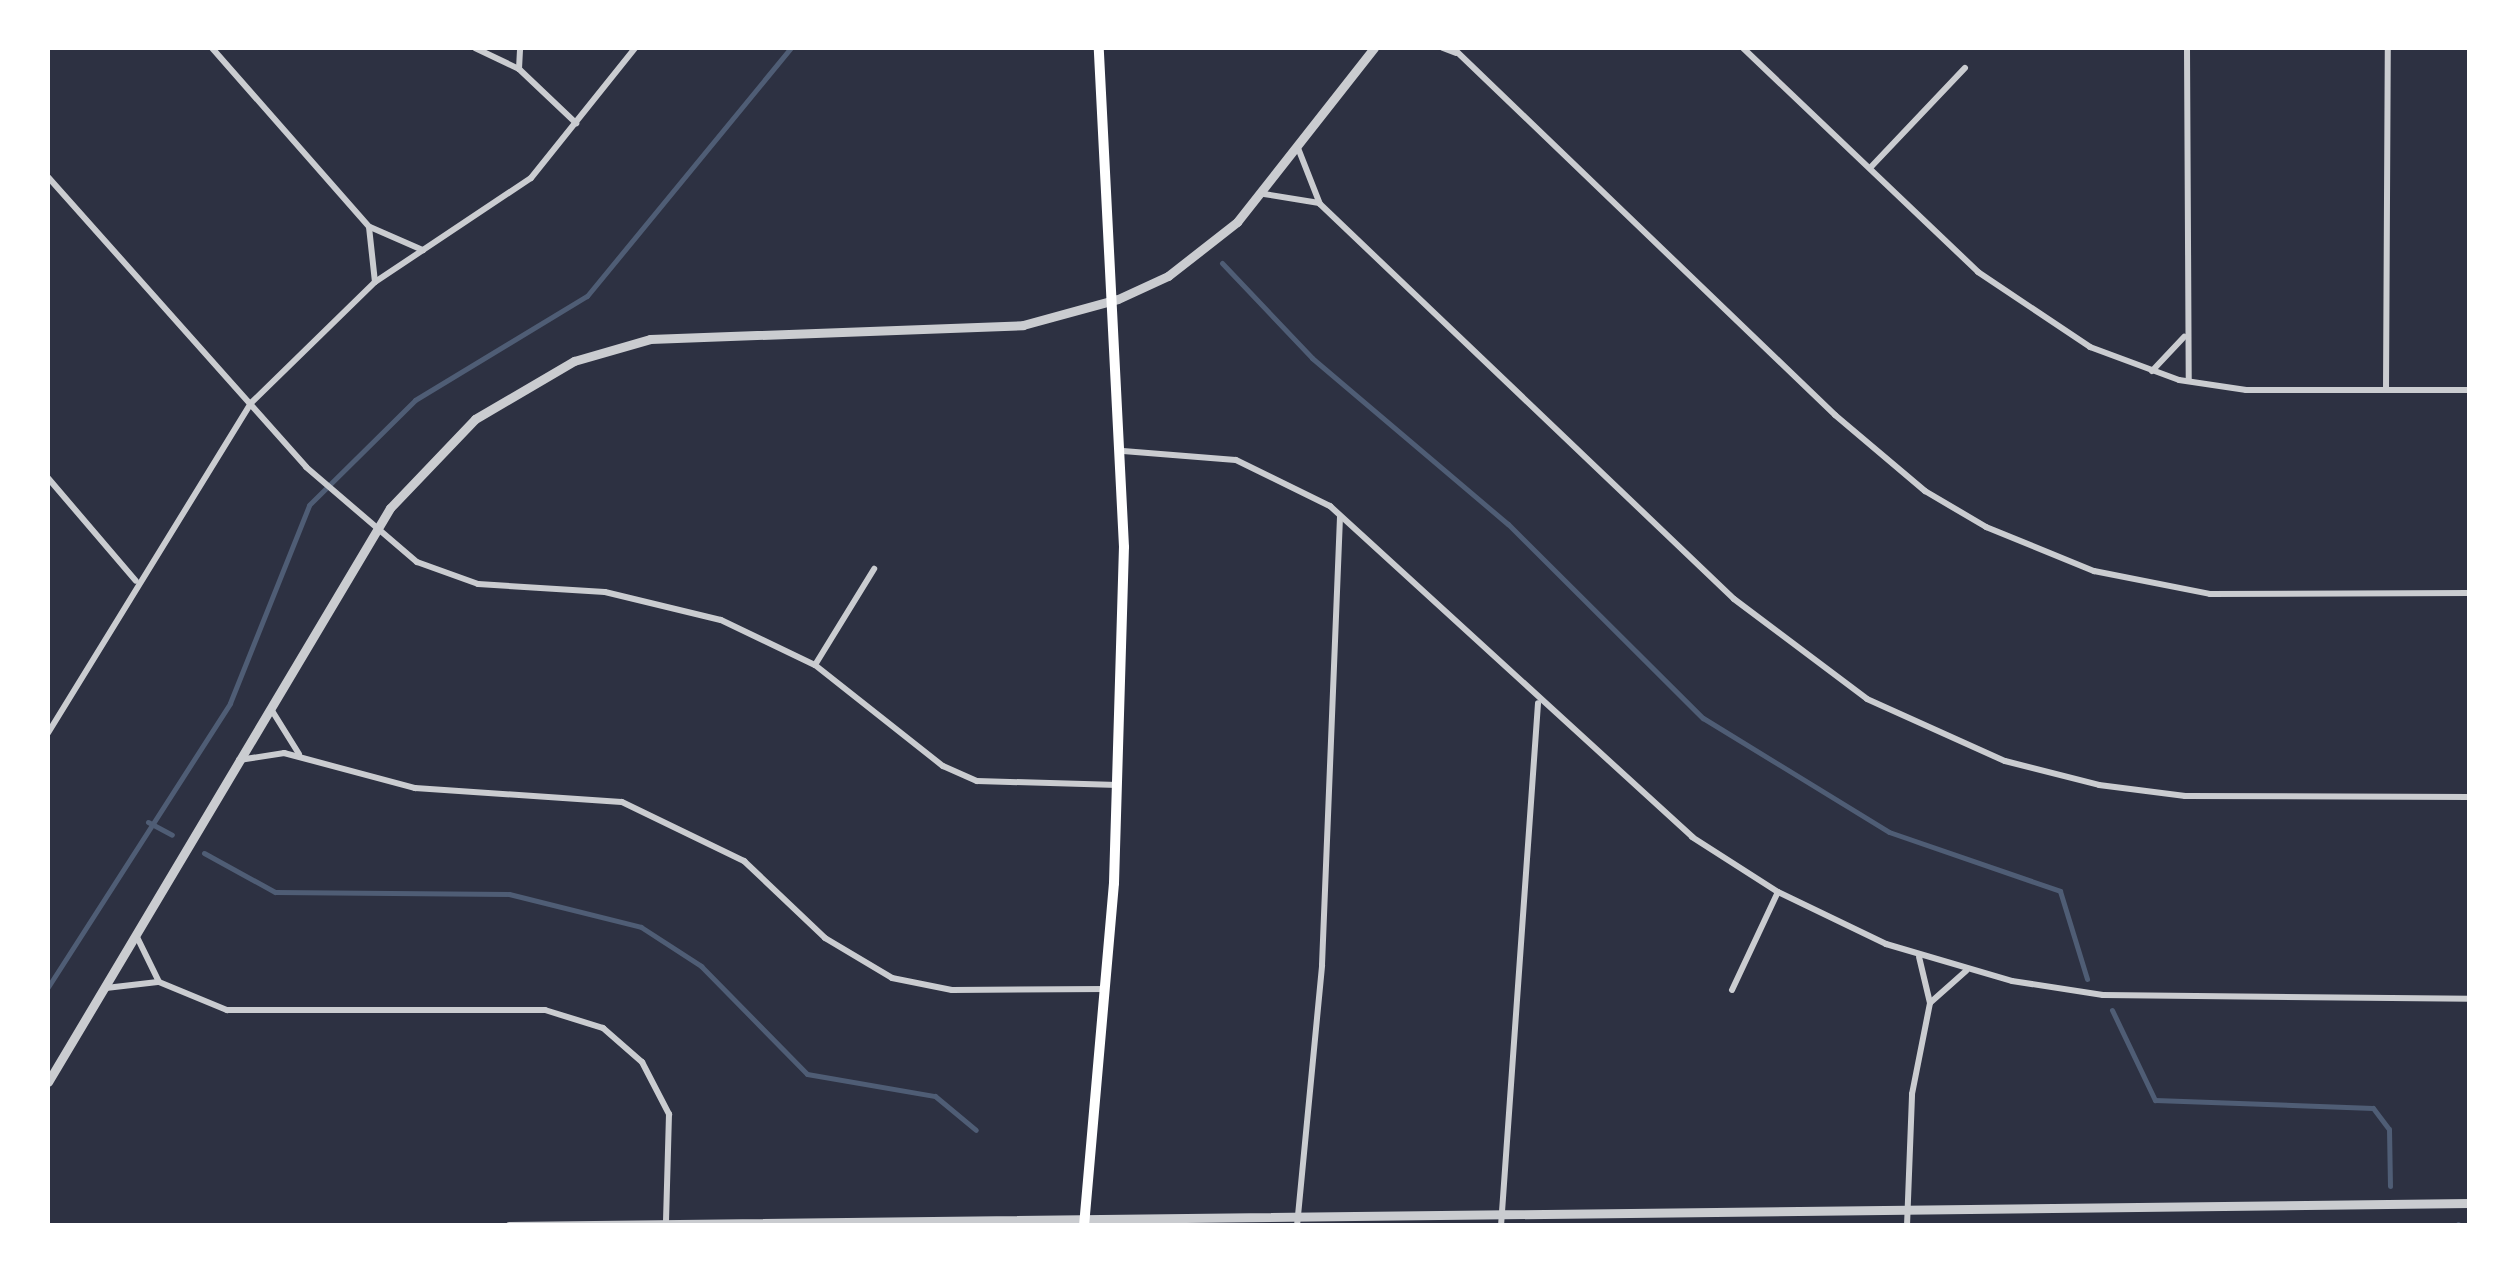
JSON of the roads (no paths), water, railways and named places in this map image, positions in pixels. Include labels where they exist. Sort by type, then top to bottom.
[{"type":"main road","points":[[1084,1221],[1107,989],[1119,785],[1123,452],[1118,300],[1099,48]]},
{"type":"street","points":[[212,48],[369,227],[422,250]]},
{"type":"street","points":[[475,48],[519,69],[576,123]]},
{"type":"street","points":[[519,69],[520,48]]},
{"type":"street","points":[[48,734],[136,581],[250,402],[375,282],[496,206],[576,123],[635,48]]},
{"type":"street","points":[[48,1082],[374,534],[419,471],[475,419],[524,386],[622,345],[701,332],[1023,325],[1118,300],[1194,259],[1264,194],[1374,48]]},
{"type":"street","points":[[1443,48],[1455,50],[1865,442],[1986,527],[2094,571],[2210,594],[2470,593]]},
{"type":"street","points":[[1743,48],[2005,294],[2090,347],[2189,382],[2470,390]]},
{"type":"street","points":[[2186,48],[2185,335],[2189,382]]},
{"type":"street","points":[[2386,390],[2388,48]]},
{"type":"street","points":[[1870,168],[1965,68]]},
{"type":"street","points":[[1298,148],[1320,204],[1734,599],[1896,714],[2004,761],[2142,792],[2470,797]]},
{"type":"street","points":[[48,176],[374,534],[460,580],[662,602],[815,665],[958,774],[1015,787],[1119,785]]},
{"type":"street","points":[[1264,194],[1320,204]]},
{"type":"street","points":[[369,227],[375,282]]},
{"type":"street","points":[[2151,371],[2185,335]]},
{"type":"street","points":[[1123,452],[1236,460],[1283,478],[1340,516],[1538,702],[1678,825],[1778,892],[1919,956],[1967,970],[2164,1000],[2470,999]]},
{"type":"street","points":[[48,478],[136,581]]},
{"type":"street","points":[[1298,1220],[1323,946],[1340,516]]},
{"type":"street","points":[[815,665],[874,569]]},
{"type":"street","points":[[1502,1226],[1538,702]]},
{"type":"street","points":[[270,709],[300,755]]},
{"type":"street","points":[[239,760],[300,755],[386,784],[580,793],[662,815],[744,861],[825,938],[892,978],[952,990],[1107,989]]},
{"type":"street","points":[[1732,990],[1778,892]]},
{"type":"street","points":[[137,937],[159,982]]},
{"type":"street","points":[[1907,1226],[1912,1094],[1930,1003],[1919,956]]},
{"type":"street","points":[[1930,1003],[1967,970]]},
{"type":"street","points":[[106,988],[159,982],[248,1013],[545,1010],[603,1028],[642,1062],[664,1098],[674,1140],[666,1224]]},
{"type":"street","points":[[509,1226],[2470,1204]]},
{"type":"waterway","points":[[48,987],[230,703],[309,505],[415,400],[587,296],[791,48]]},
{"type":"waterway","points":[[1222,263],[1312,358],[1508,524],[1703,718],[1889,832],[2060,891],[2087,979]]},
{"type":"waterway","points":[[148,822],[172,835]]},
{"type":"waterway","points":[[204,853],[275,892],[509,894],[641,927],[701,966],[807,1074],[935,1096],[976,1130]]},
{"type":"waterway","points":[[2112,1010],[2155,1100],[2373,1108],[2389,1129],[2390,1186]]}]
